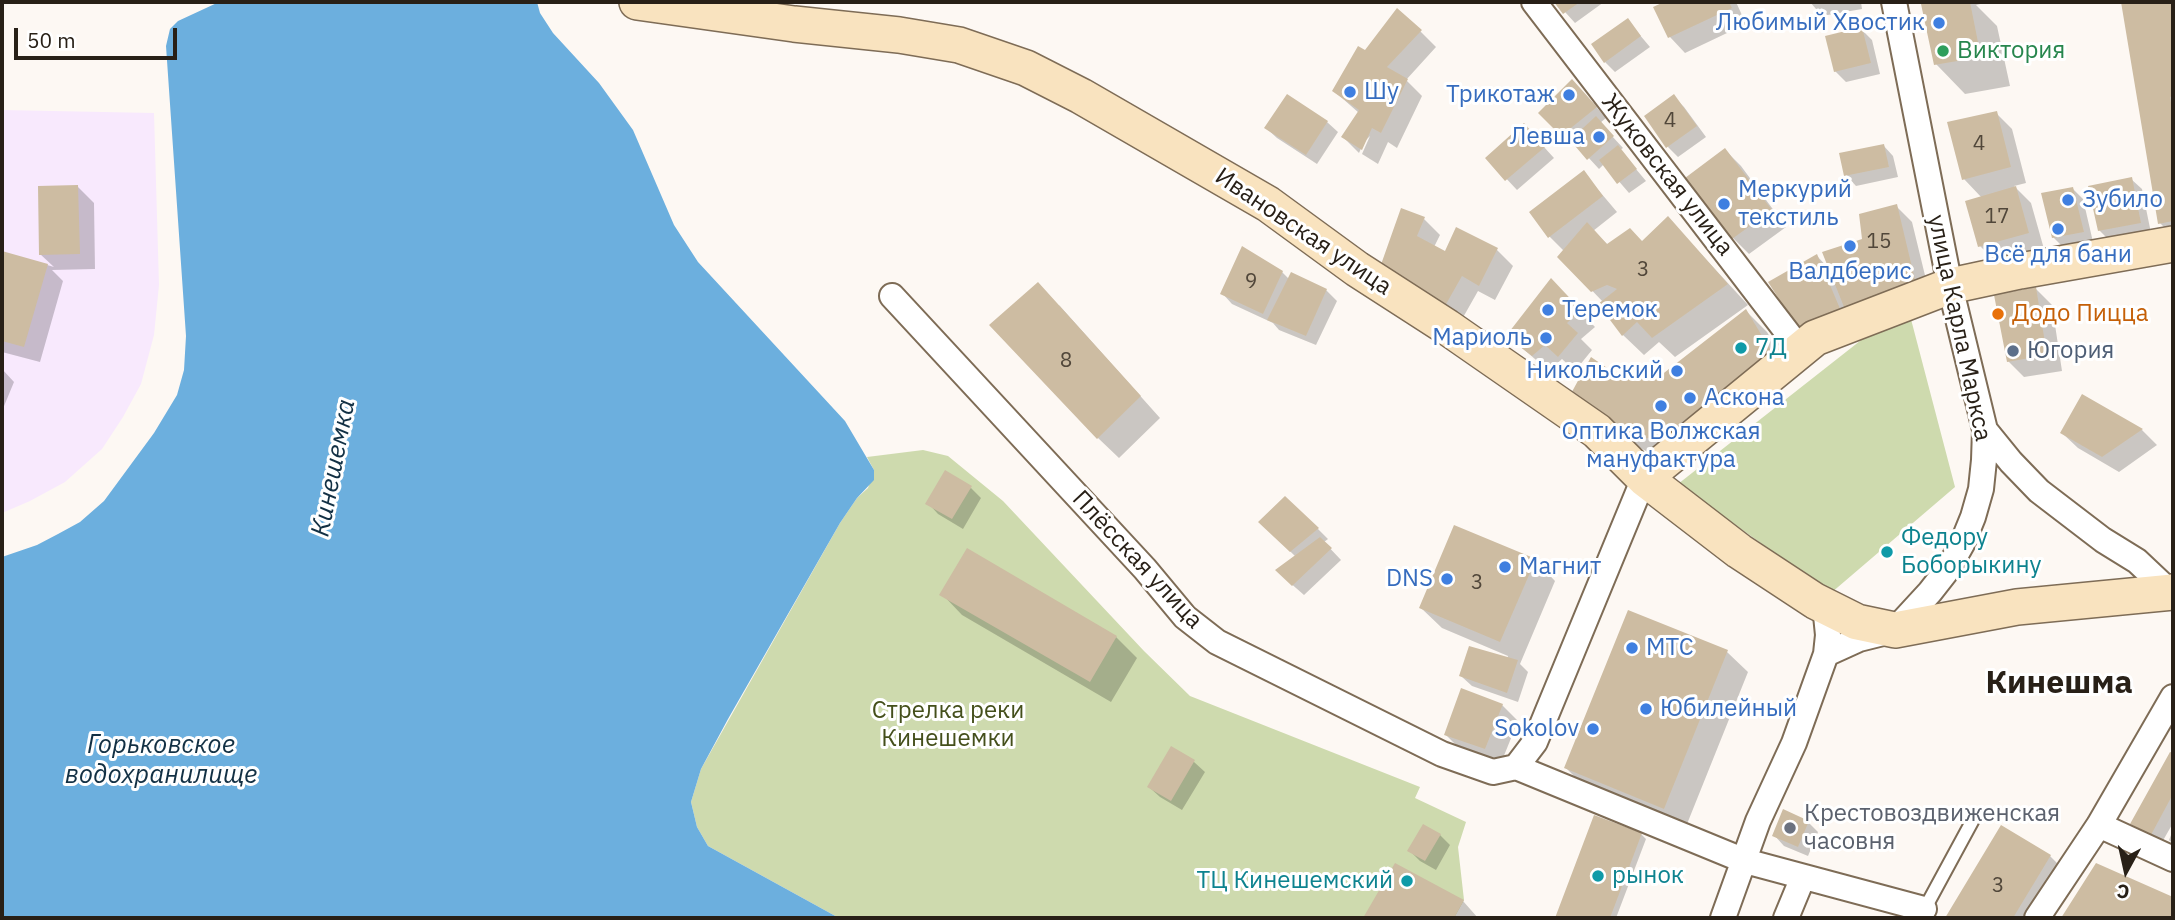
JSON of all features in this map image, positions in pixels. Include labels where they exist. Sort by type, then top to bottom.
[{"type":"main road","name":"Ивановская улица","points":[[637,2],[959,45],[1026,68],[1081,96],[1268,204],[1357,269],[1447,327],[1597,431],[1644,478],[1739,551],[1815,601],[1857,622],[1895,631]]},
{"type":"main road","points":[[1644,478],[1815,338],[1950,286],[2173,244]]},
{"type":"main road","points":[[1895,631],[2017,607],[2172,592]]},
{"type":"street","name":"Жуковская улица","points":[[1534,2],[1800,349]]},
{"type":"street","name":"улица Карла Маркса","points":[[1894,2],[1950,286],[1985,430],[1981,489],[1962,544],[1942,576],[1895,631]]},
{"type":"street","name":"Плёсская улица","points":[[892,296],[1145,569],[1185,617],[1217,642],[1442,754],[1493,772],[1516,767]]},
{"type":"street","points":[[1985,430],[2039,491],[2092,533],[2137,561],[2172,592]]},
{"type":"street","points":[[1644,478],[1535,742],[1516,767],[1745,862],[1922,914]]},
{"type":"street","points":[[1723,918],[1758,821],[1794,743],[1826,654],[1828,635],[1825,609],[1815,601]]},
{"type":"street","points":[[1826,654],[1859,639],[1895,631]]},
{"type":"street","points":[[2038,918],[2099,825],[2173,697]]},
{"type":"street","points":[[2099,825],[2173,859]]},
{"type":"street","points":[[1786,918],[1802,877]]},
{"type":"lane","points":[[1922,914],[1975,817]]},
{"type":"shaded area","points":[[2,110],[154,113],[159,285],[154,335],[141,384],[102,449],[65,482],[2,513]]},
{"type":"green space","points":[[1907,304],[1955,487],[1831,593],[1678,484]]},
{"type":"green space","name":"Стрелка реки Кинешемки","points":[[923,450],[948,456],[1003,501],[1190,696],[1420,787],[1415,798],[1466,822],[1458,847],[1464,900],[1454,918],[839,918],[708,846],[697,827],[691,802],[701,769],[840,523],[857,498],[868,488],[874,470],[867,457]]},
{"type":"water","points":[[219,2],[537,2],[540,13],[553,33],[599,83],[633,130],[674,225],[698,262],[845,421],[874,470],[874,480],[857,498],[840,523],[728,719],[701,769],[691,802],[697,827],[708,846],[839,918],[2,918],[2,557],[37,545],[80,522],[104,501],[154,433],[177,395],[184,370],[186,336],[166,46],[170,29],[178,21]]},
{"type":"building","points":[[1554,2],[1580,2],[1563,14]]},
{"type":"building","points":[[1664,2],[1729,2],[1732,8],[1668,38],[1653,7]]},
{"type":"building","points":[[1970,2],[1981,57],[1934,65],[1921,4]]},
{"type":"building","points":[[2121,2],[2173,2],[2173,96],[2170,97],[2173,113],[2173,221],[2158,224]]},
{"type":"building","points":[[1397,8],[1422,30],[1387,67],[1408,79],[1381,133],[1372,128],[1362,150],[1341,137],[1359,110],[1332,91],[1358,46],[1365,50]]},
{"type":"building","points":[[1628,18],[1641,36],[1604,63],[1591,44]]},
{"type":"building","points":[[1862,27],[1871,63],[1834,72],[1825,36]]},
{"type":"building","points":[[1572,79],[1597,107],[1561,136],[1538,113]]},
{"type":"building","points":[[1287,94],[1328,121],[1306,155],[1264,128]]},
{"type":"building","points":[[1674,94],[1697,126],[1666,148],[1644,116]]},
{"type":"building","points":[[1997,111],[2011,167],[1962,180],[1947,122]]},
{"type":"building","points":[[1596,116],[1614,136],[1587,160],[1570,140]]},
{"type":"building","points":[[1524,123],[1545,147],[1505,181],[1485,158]]},
{"type":"building","points":[[1884,144],[1889,167],[1844,176],[1839,153]]},
{"type":"building","points":[[1618,145],[1637,169],[1617,184],[1599,160]]},
{"type":"building","points":[[1725,148],[1772,210],[1732,239],[1685,178]]},
{"type":"building","points":[[1584,170],[1603,196],[1548,238],[1529,212]]},
{"type":"building","points":[[2132,177],[2141,223],[2098,231],[2088,186]]},
{"type":"building","points":[[78,185],[80,254],[39,255],[38,186]]},
{"type":"building","points":[[2016,186],[2029,233],[1978,247],[1965,201]]},
{"type":"building","points":[[2073,187],[2084,232],[2052,238],[2041,193]]},
{"type":"building","points":[[1897,204],[1916,284],[1846,312],[1822,252],[1862,239],[1859,214]]},
{"type":"building","points":[[1401,208],[1425,217],[1417,236],[1445,251],[1456,227],[1498,248],[1479,286],[1462,276],[1445,306],[1378,273]]},
{"type":"building","points":[[1668,216],[1728,284],[1652,338],[1637,322],[1622,336],[1598,304],[1617,289],[1607,285],[1591,292],[1557,257],[1587,222],[1607,244],[1630,228],[1642,241]]},
{"type":"building","points":[[1242,246],[1283,271],[1263,314],[1220,294]]},
{"type":"building","points":[[2,251],[48,264],[24,347],[2,341]]},
{"type":"building","points":[[1817,254],[1841,311],[1802,335],[1768,282]]},
{"type":"building","points":[[1291,272],[1327,289],[1306,336],[1267,320]]},
{"type":"building","points":[[1551,278],[1581,310],[1567,323],[1578,333],[1558,357],[1545,345],[1532,356],[1506,336]]},
{"type":"building","points":[[1038,282],[1141,396],[1097,439],[989,325]]},
{"type":"building","points":[[2036,287],[2047,355],[2007,362],[1994,295]]},
{"type":"building","points":[[1746,309],[1774,356],[1661,437],[1638,439],[1568,399],[1591,357],[1619,376],[1660,376]]},
{"type":"building","points":[[2082,394],[2143,429],[2102,457],[2060,433]]},
{"type":"building","points":[[945,470],[972,486],[952,519],[925,504]]},
{"type":"building","points":[[1285,496],[1319,528],[1290,552],[1258,522]]},
{"type":"building","points":[[1454,525],[1536,559],[1500,642],[1419,608]]},
{"type":"building","points":[[1320,537],[1332,548],[1292,586],[1275,570]]},
{"type":"building","points":[[967,548],[1117,636],[1090,682],[939,595]]},
{"type":"building","name":"Юбилейный","points":[[1628,610],[1728,650],[1664,809],[1564,768]]},
{"type":"building","points":[[1469,646],[1518,660],[1507,693],[1459,676]]},
{"type":"building","points":[[1461,688],[1503,704],[1485,749],[1444,735]]},
{"type":"building","points":[[1171,746],[1195,760],[1171,801],[1147,787]]},
{"type":"building","points":[[2170,752],[2173,753],[2173,794],[2151,835],[2130,824]]},
{"type":"building","name":"Крестовоздвиженская часовня","points":[[1783,809],[1809,821],[1798,847],[1772,836]]},
{"type":"building","name":"рынок","points":[[1594,815],[1642,833],[1610,918],[1555,918]]},
{"type":"building","points":[[1423,824],[1441,834],[1425,861],[1407,851]]},
{"type":"building","points":[[2001,825],[2051,855],[2013,918],[1945,918]]},
{"type":"building","name":"ТЦ Кинешемский","points":[[1395,863],[1464,900],[1454,918],[1363,918]]},
{"type":"building","points":[[2096,863],[2173,897],[2173,918],[2061,918]]},
{"type":"place","name":"Любимый Хвостик","points":[[1939,23]]},
{"type":"place","name":"Виктория","points":[[1943,51]]},
{"type":"place","name":"Шу","points":[[1350,92]]},
{"type":"place","name":"Трикотаж","points":[[1569,95]]},
{"type":"place","name":"Левша","points":[[1599,137]]},
{"type":"place","name":"Зубило","points":[[2068,200]]},
{"type":"place","name":"Меркурий текстиль","points":[[1724,204]]},
{"type":"place","name":"Всё для бани","points":[[2058,229]]},
{"type":"place","name":"Валдберис","points":[[1850,246]]},
{"type":"place","name":"Теремок","points":[[1548,310]]},
{"type":"place","name":"Додо Пицца","points":[[1998,314]]},
{"type":"place","name":"Мариоль","points":[[1546,338]]},
{"type":"place","name":"7Д","points":[[1741,348]]},
{"type":"place","name":"Югория","points":[[2013,351]]},
{"type":"place","name":"Никольский","points":[[1677,371]]},
{"type":"place","name":"Аскона","points":[[1690,398]]},
{"type":"place","name":"Оптика Волжская мануфактура","points":[[1661,406]]},
{"type":"place","name":"Федору Боборыкину","points":[[1887,552]]},
{"type":"place","name":"Магнит","points":[[1505,567]]},
{"type":"place","name":"DNS","points":[[1447,579]]},
{"type":"place","name":"МТС","points":[[1632,648]]},
{"type":"place","name":"Юбилейный","points":[[1646,709]]},
{"type":"place","name":"Sokolov","points":[[1593,729]]},
{"type":"place","name":"Крестовоздвиженская часовня","points":[[1790,828]]},
{"type":"place","name":"рынок","points":[[1598,876]]},
{"type":"place","name":"ТЦ Кинешемский","points":[[1407,881]]},
{"type":"district","name":"Кинешма","points":[[2059,684]]},
{"type":"water label","name":"Кинешемка","points":[[334,468]]},
{"type":"water label","name":"Горьковское водохранилище","points":[[161,760]]}]
